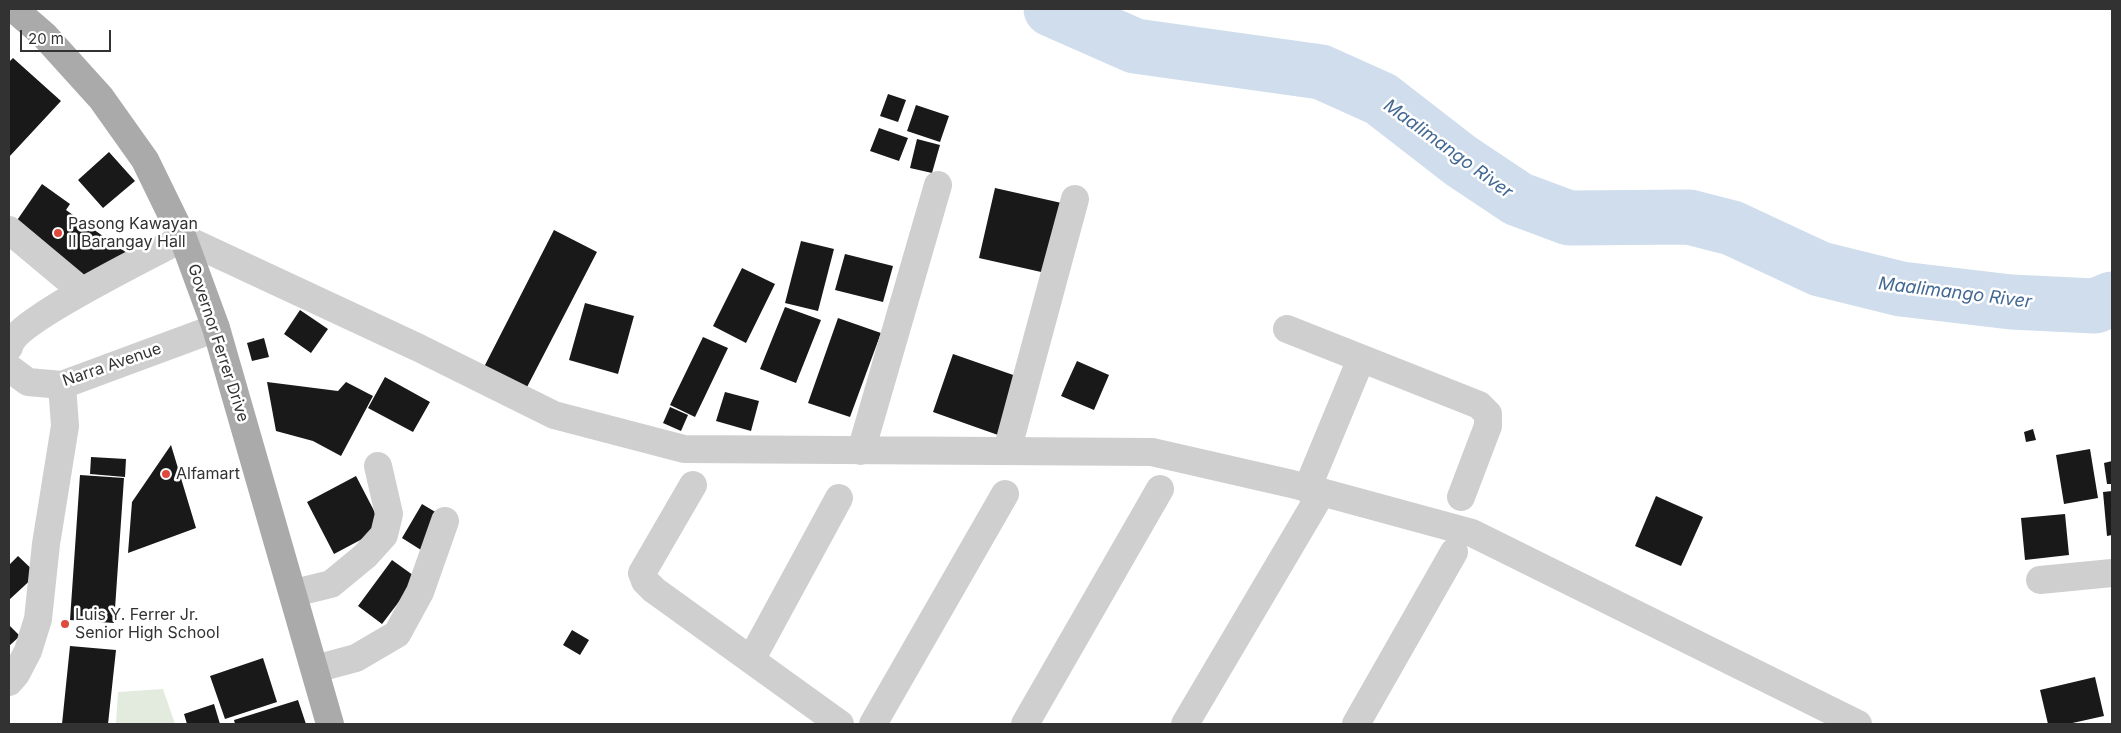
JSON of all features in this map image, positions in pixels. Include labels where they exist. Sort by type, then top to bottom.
[{"type":"main road","name":"Governor Ferrer Drive","points":[[14,9],[44,35],[101,98],[145,160],[183,238],[216,328],[294,593],[330,724]]},
{"type":"street","points":[[861,451],[938,185]]},
{"type":"street","points":[[1006,451],[1075,199]]},
{"type":"street","points":[[9,230],[82,292]]},
{"type":"street","points":[[9,346],[10,341],[33,322],[82,292],[183,238],[419,348],[554,415],[684,448],[1152,452],[1315,491],[1472,533],[1858,724]]},
{"type":"street","name":"Narra Avenue","points":[[9,368],[28,382],[62,385],[216,328]]},
{"type":"street","points":[[1287,329],[1479,406],[1488,414],[1488,426],[1461,497]]},
{"type":"street","points":[[1185,724],[1315,491],[1361,358]]},
{"type":"street","points":[[9,682],[16,674],[28,651],[38,619],[46,544],[65,426],[62,385]]},
{"type":"street","points":[[294,593],[331,584],[365,556],[384,535],[389,514],[378,466]]},
{"type":"street","points":[[693,485],[642,573],[645,581],[654,590],[840,724]]},
{"type":"street","points":[[1025,724],[1160,489]]},
{"type":"street","points":[[873,724],[1005,494]]},
{"type":"street","points":[[751,660],[839,498]]},
{"type":"street","points":[[315,669],[356,658],[398,634],[420,592],[445,521]]},
{"type":"street","points":[[1356,724],[1454,552]]},
{"type":"street","points":[[2040,580],[2112,573]]},
{"type":"shaded area","points":[[163,689],[175,724],[116,724],[118,692]]},
{"type":"building","points":[[13,58],[61,101],[9,157],[9,62]]},
{"type":"building","points":[[888,94],[906,100],[898,122],[880,116]]},
{"type":"building","points":[[916,105],[949,116],[940,142],[907,131]]},
{"type":"building","points":[[879,128],[908,138],[899,161],[870,151]]},
{"type":"building","points":[[917,139],[940,145],[932,173],[910,168]]},
{"type":"building","points":[[109,152],[135,181],[103,208],[78,180]]},
{"type":"building","name":"Pasong Kawayan II Barangay Hall","points":[[42,184],[70,204],[66,210],[127,253],[85,281],[11,229]]},
{"type":"building","points":[[995,188],[1066,204],[1050,274],[979,258]]},
{"type":"building","points":[[554,230],[597,252],[526,389],[484,367]]},
{"type":"building","points":[[801,241],[834,249],[818,311],[785,303]]},
{"type":"building","points":[[845,254],[893,266],[883,302],[835,290]]},
{"type":"building","points":[[742,268],[775,284],[746,343],[713,326]]},
{"type":"building","points":[[585,303],[634,316],[618,374],[569,360]]},
{"type":"building","points":[[785,307],[821,320],[796,383],[760,369]]},
{"type":"building","points":[[300,310],[328,329],[311,353],[284,334]]},
{"type":"building","points":[[838,318],[881,333],[850,417],[808,403]]},
{"type":"building","points":[[703,337],[728,348],[695,417],[670,405]]},
{"type":"building","points":[[264,338],[269,357],[252,361],[247,343]]},
{"type":"building","points":[[953,354],[1019,377],[998,435],[933,412]]},
{"type":"building","points":[[1077,361],[1109,375],[1094,410],[1061,396]]},
{"type":"building","points":[[385,377],[430,402],[413,432],[368,408]]},
{"type":"building","points":[[267,382],[338,391],[346,382],[373,396],[341,456],[313,441],[276,431]]},
{"type":"building","points":[[725,392],[759,401],[751,431],[716,421]]},
{"type":"building","points":[[670,407],[688,415],[681,431],[663,423]]},
{"type":"building","points":[[2033,429],[2036,440],[2026,442],[2024,432]]},
{"type":"building","name":"Alfamart","points":[[171,445],[196,528],[128,553],[132,502]]},
{"type":"building","points":[[2090,449],[2098,498],[2064,504],[2056,455]]},
{"type":"building","points":[[91,457],[126,459],[125,477],[90,474]]},
{"type":"building","points":[[2112,461],[2112,484],[2107,484],[2104,463]]},
{"type":"building","points":[[80,475],[124,478],[114,623],[70,620]]},
{"type":"building","points":[[356,476],[383,528],[334,554],[307,502]]},
{"type":"building","points":[[2112,491],[2112,535],[2107,536],[2103,492]]},
{"type":"building","points":[[1656,496],[1703,517],[1681,566],[1635,546]]},
{"type":"building","points":[[422,504],[442,516],[421,550],[402,538]]},
{"type":"building","points":[[2065,514],[2069,555],[2025,560],[2021,518]]},
{"type":"building","points":[[18,556],[37,574],[9,600],[9,565]]},
{"type":"building","points":[[392,560],[417,578],[382,624],[358,606]]},
{"type":"building","points":[[9,625],[20,636],[9,646]]},
{"type":"building","points":[[572,630],[589,640],[580,655],[563,645]]},
{"type":"building","points":[[70,646],[116,650],[108,724],[62,724]]},
{"type":"building","points":[[263,658],[277,702],[225,719],[210,676]]},
{"type":"building","points":[[2095,677],[2104,716],[2068,724],[2048,724],[2040,690]]},
{"type":"building","points":[[298,700],[306,724],[235,724],[234,720]]},
{"type":"building","points":[[214,704],[220,724],[187,724],[184,714]]},
{"type":"waterway","name":"Maalimango River","points":[[1051,9],[1135,46],[1321,72],[1381,99],[1461,161],[1518,199],[1569,218],[1689,217],[1732,228],[1820,269],[1901,289],[2011,302],[2095,306],[2112,299]]},
{"type":"place","name":"Pasong Kawayan II Barangay Hall","points":[[58,233]]},
{"type":"place","name":"Alfamart","points":[[166,474]]},
{"type":"place","name":"Luis Y. Ferrer Jr. Senior High School","points":[[65,624]]}]
